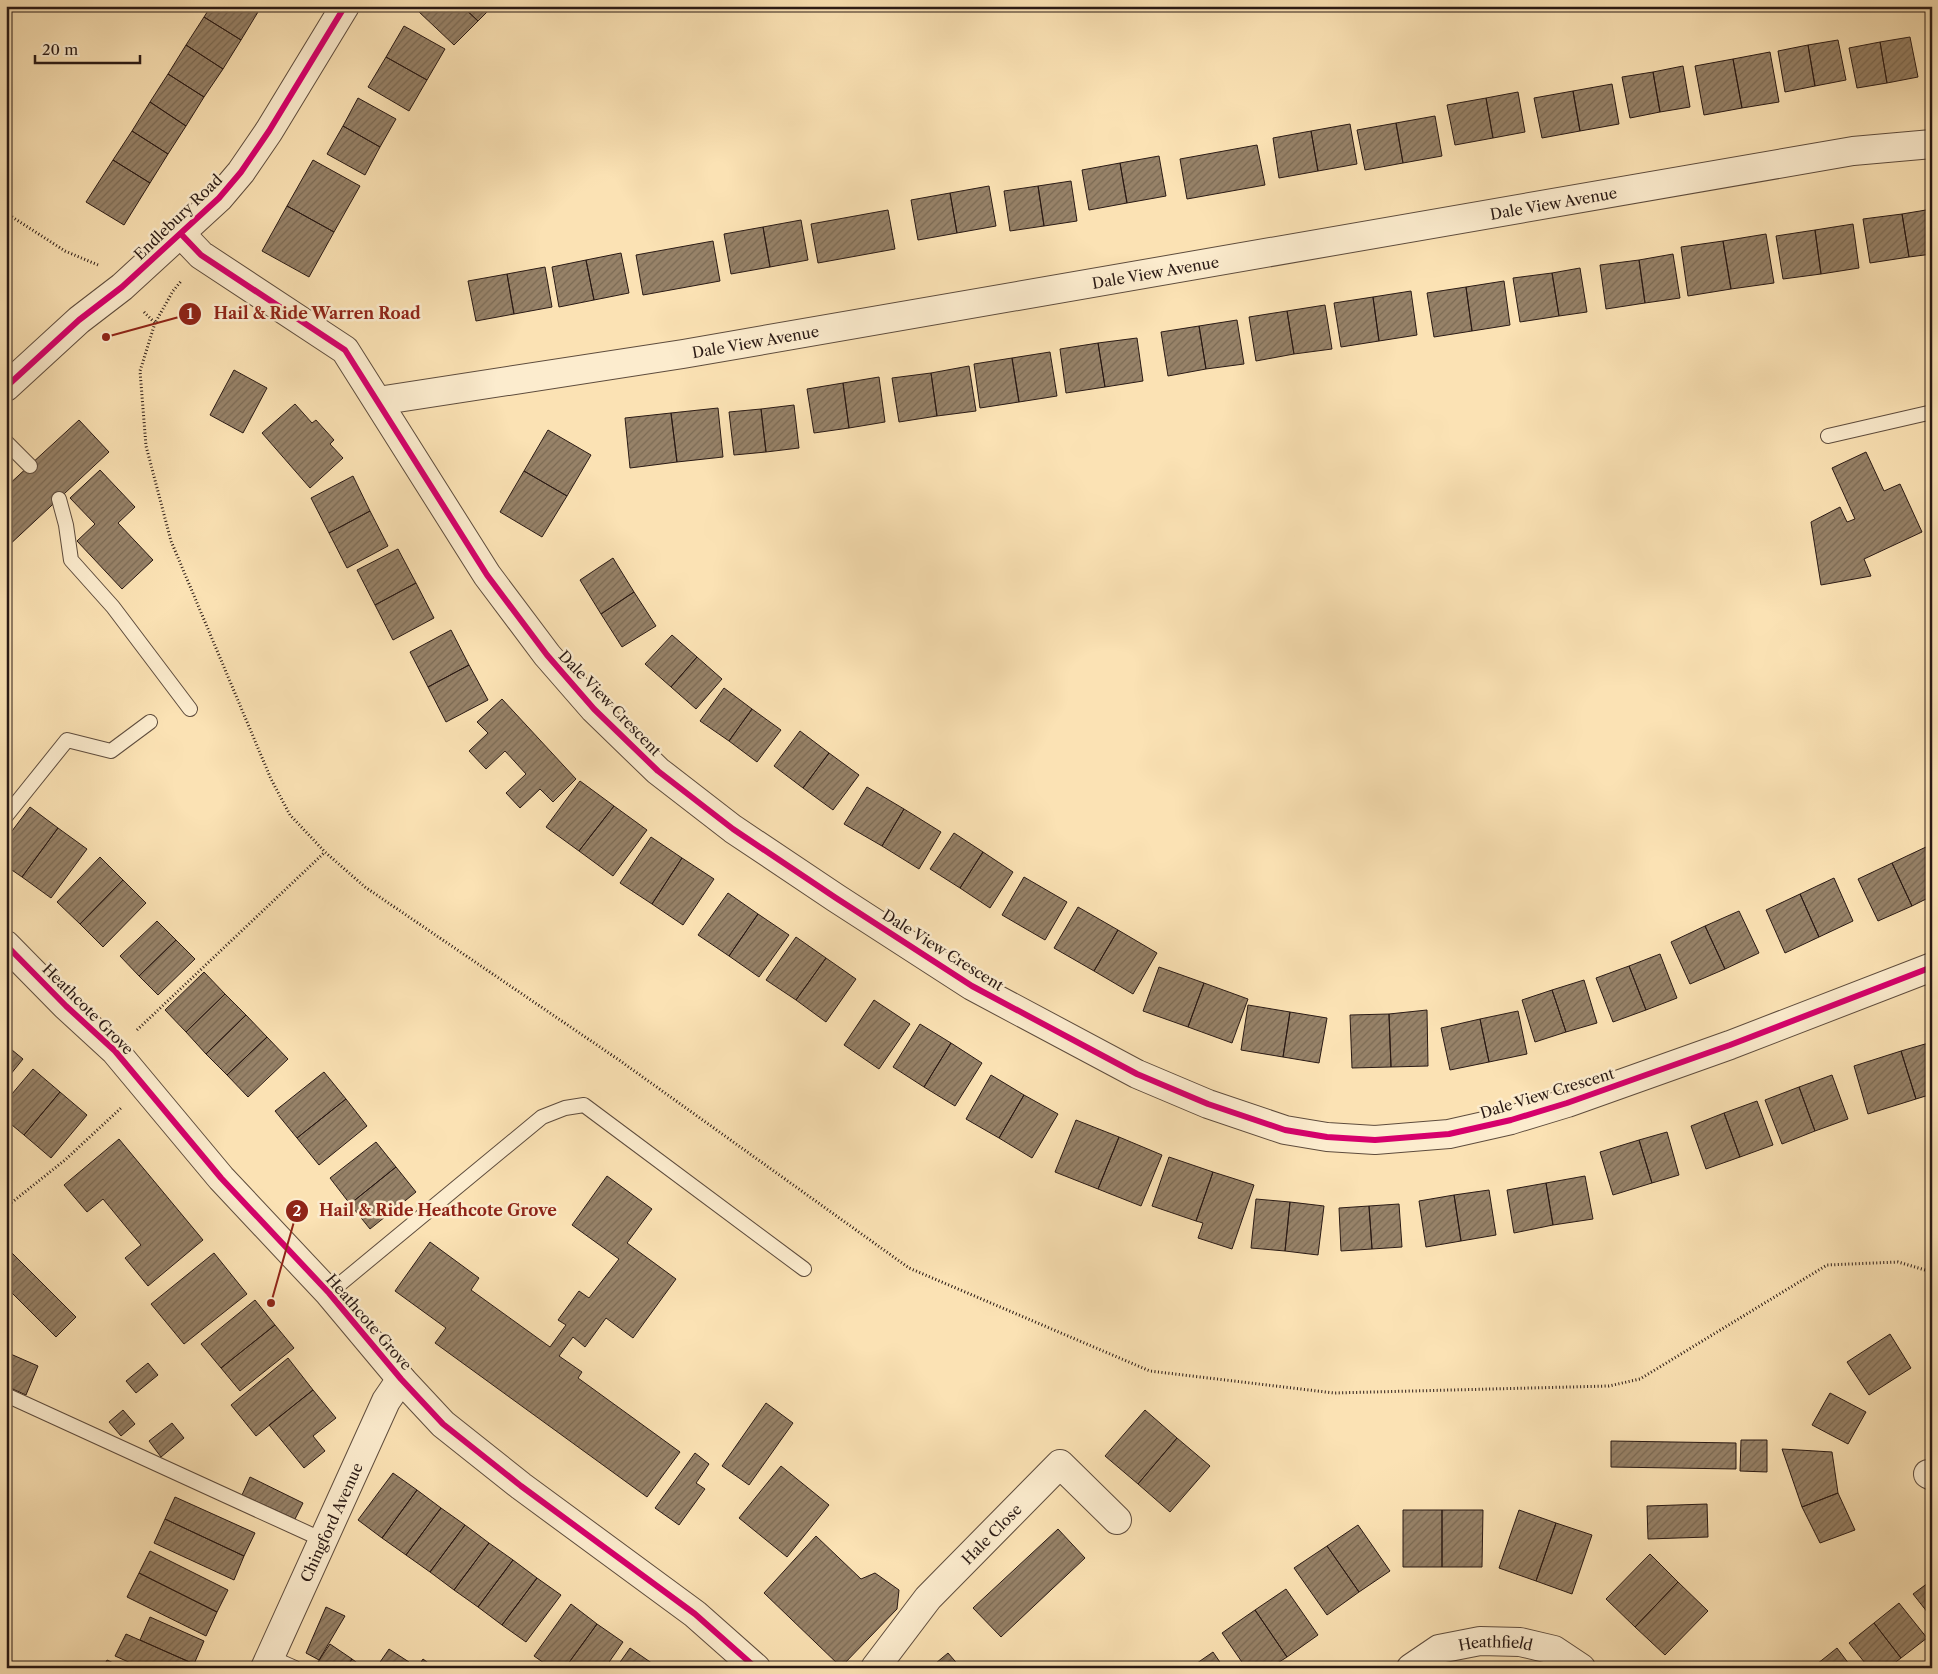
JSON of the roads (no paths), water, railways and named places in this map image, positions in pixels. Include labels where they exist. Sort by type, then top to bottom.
[{"type":"street","name":"Endlebury Road","points":[[6,386],[79,320],[122,287],[218,198],[241,172],[270,131],[345,6]]},
{"type":"street","name":"Dale View Avenue","points":[[378,401],[683,354],[1853,151],[1932,144]]},
{"type":"street","name":"Dale View Crescent","points":[[181,234],[201,255],[345,350],[487,575],[536,641],[594,709],[658,771],[733,829],[972,986],[1137,1074],[1208,1104],[1285,1130],[1327,1137],[1375,1140],[1449,1134],[1511,1120],[1576,1100],[1730,1045],[1932,967]]},
{"type":"street","name":"Heathcote Grove","points":[[6,945],[66,1006],[115,1051],[221,1178],[329,1293],[401,1379],[443,1424],[521,1486],[695,1614],[756,1668]]},
{"type":"street","name":"Chingford Avenue","points":[[268,1662],[386,1401],[401,1379]]},
{"type":"street","name":"Hale Close","points":[[875,1668],[928,1598],[1060,1464],[1117,1520]]},
{"type":"street","name":"Heathfield","points":[[1411,1668],[1439,1649],[1480,1641],[1520,1642],[1554,1650],[1581,1668]]},
{"type":"lane","points":[[1828,436],[1928,413],[1932,414]]},
{"type":"lane","points":[[6,442],[30,466]]},
{"type":"lane","points":[[59,499],[66,525],[71,560],[113,607],[190,709]]},
{"type":"lane","points":[[6,816],[67,740],[111,751],[150,722]]},
{"type":"lane","points":[[329,1293],[542,1117],[565,1108],[584,1105],[804,1270]]},
{"type":"lane","points":[[6,1396],[323,1540]]},
{"type":"lane","points":[[268,1662],[295,1668]]},
{"type":"place","name":"Hail & Ride Warren Road","points":[[106,337]]},
{"type":"place","name":"Hail & Ride Heathcote Grove","points":[[271,1303]]}]
